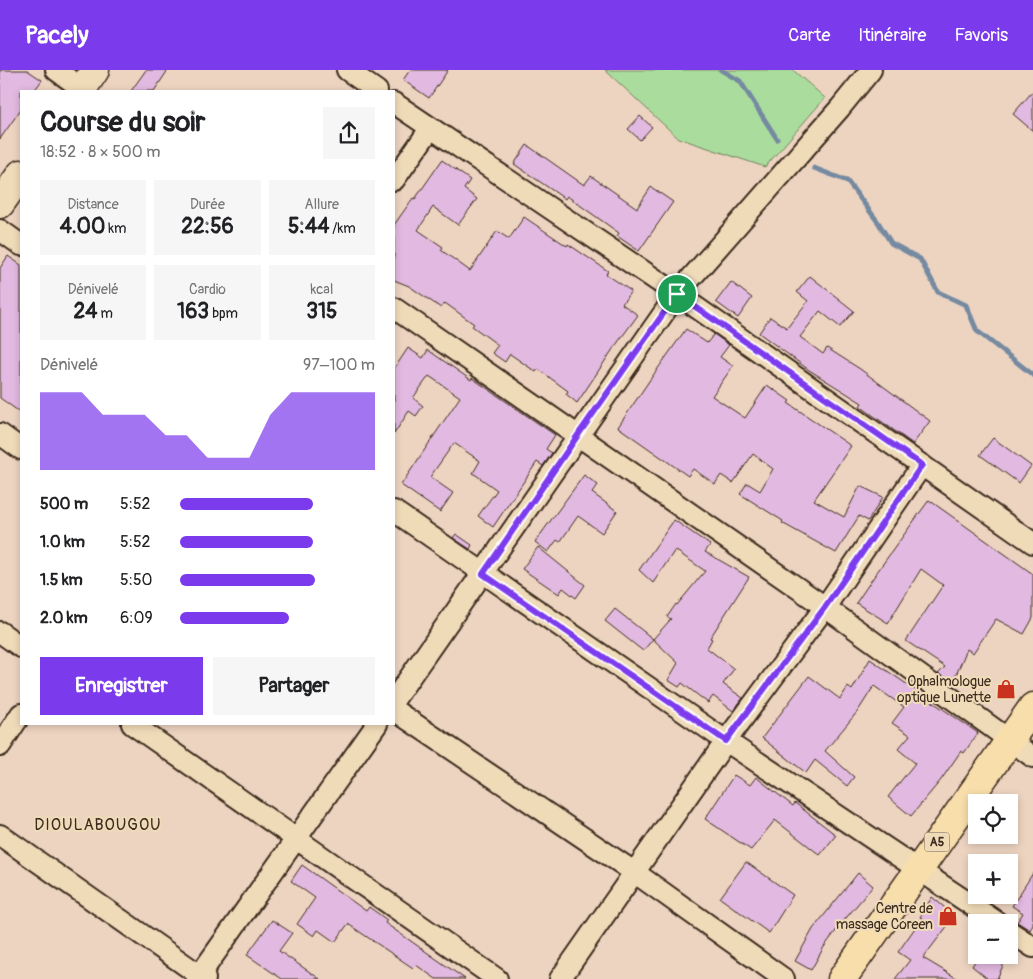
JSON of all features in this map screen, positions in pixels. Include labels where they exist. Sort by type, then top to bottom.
[{"type":"main road","name":"A5","points":[[842,979],[917,869],[1010,741],[1033,706]]},
{"type":"street","points":[[56,70],[86,85]]},
{"type":"street","points":[[347,70],[376,90]]},
{"type":"street","points":[[395,699],[677,294],[871,70]]},
{"type":"street","points":[[395,104],[677,294],[1033,543]]},
{"type":"street","points":[[395,179],[430,129]]},
{"type":"street","points":[[0,204],[20,175]]},
{"type":"street","points":[[0,230],[20,245]]},
{"type":"street","points":[[395,309],[825,607],[1033,757]]},
{"type":"street","points":[[0,434],[20,448]]},
{"type":"street","points":[[560,979],[726,741],[825,607],[922,465]]},
{"type":"street","points":[[395,512],[726,741],[985,914]]},
{"type":"street","points":[[0,632],[20,646]]},
{"type":"street","points":[[395,711],[634,872],[784,979]]},
{"type":"street","points":[[0,746],[20,716]]},
{"type":"street","points":[[133,725],[497,979]]},
{"type":"street","points":[[0,835],[201,978],[376,725]]},
{"type":"street","points":[[1018,937],[1033,947]]},
{"type":"green space","points":[[605,70],[793,70],[825,98],[765,167],[678,138]]},
{"type":"building","points":[[0,70],[27,70],[42,80],[35,90],[20,90],[20,110],[0,139]]},
{"type":"building","points":[[146,70],[168,70],[155,90],[132,90]]},
{"type":"building","points":[[410,70],[448,70],[429,98],[403,80]]},
{"type":"building","points":[[1033,91],[1033,131],[1013,114]]},
{"type":"building","points":[[640,116],[652,127],[640,140],[628,129]]},
{"type":"building","points":[[527,145],[584,185],[591,176],[637,208],[651,187],[673,202],[639,251],[617,236],[619,233],[567,196],[565,199],[514,164]]},
{"type":"building","points":[[442,160],[470,180],[464,189],[477,199],[458,225],[433,207],[418,230],[443,247],[441,250],[470,271],[497,231],[509,239],[524,217],[608,271],[606,274],[631,291],[622,304],[638,315],[577,403],[566,394],[568,391],[538,369],[536,372],[510,354],[505,362],[492,353],[498,345],[472,326],[474,324],[445,303],[441,308],[409,286],[395,280],[395,224],[413,198],[415,199]]},
{"type":"building","points":[[8,256],[20,264],[20,412],[0,398],[0,268]]},
{"type":"building","points":[[810,276],[854,311],[840,327],[820,311],[800,337],[823,354],[827,348],[860,369],[930,421],[913,444],[860,406],[862,403],[809,370],[759,333],[770,317],[787,328],[808,301],[797,292]]},
{"type":"building","points":[[731,282],[752,298],[738,318],[716,302]]},
{"type":"building","points":[[686,329],[707,343],[714,334],[729,345],[720,357],[733,366],[712,396],[745,418],[767,385],[790,401],[788,403],[851,446],[814,500],[844,517],[860,486],[883,497],[868,521],[859,516],[836,553],[782,523],[783,521],[740,494],[747,483],[760,491],[773,469],[753,454],[733,483],[721,475],[715,484],[693,469],[688,476],[618,427]]},
{"type":"building","points":[[408,348],[423,358],[428,350],[555,435],[546,449],[552,453],[543,466],[537,462],[493,527],[478,516],[497,490],[473,473],[480,461],[454,443],[430,477],[453,493],[440,512],[401,485],[460,397],[429,376],[413,398],[423,406],[416,416],[409,411],[395,432],[395,368]]},
{"type":"building","points":[[993,438],[1031,466],[1019,483],[980,455]]},
{"type":"building","points":[[584,475],[598,485],[592,493],[617,511],[602,533],[578,516],[560,542],[557,540],[548,552],[535,542]]},
{"type":"building","points":[[929,500],[1033,574],[1033,618],[1024,634],[996,619],[973,653],[967,649],[953,682],[938,674],[945,667],[906,641],[943,585],[921,569],[888,623],[856,603]]},
{"type":"building","points":[[674,520],[710,545],[705,552],[749,577],[710,638],[712,639],[707,648],[734,669],[723,684],[743,698],[733,711],[713,696],[708,703],[682,683],[679,687],[668,680],[678,663],[653,639],[671,619],[667,617],[676,604],[705,571],[675,550],[653,583],[639,570]]},
{"type":"building","points":[[456,534],[472,545],[470,549],[453,538]]},
{"type":"building","points":[[538,547],[585,585],[576,598],[563,588],[559,594],[522,569]]},
{"type":"building","points":[[615,609],[653,639],[643,651],[605,621]]},
{"type":"building","points":[[870,659],[978,733],[964,753],[961,751],[941,780],[911,816],[888,797],[915,763],[898,749],[910,735],[892,723],[904,707],[874,686],[858,711],[825,751],[854,777],[847,786],[815,760],[806,773],[762,738],[809,676],[840,699],[848,687],[852,690]]},
{"type":"building","points":[[734,775],[750,785],[756,777],[793,806],[795,803],[836,835],[820,855],[775,820],[751,850],[705,819]]},
{"type":"building","points":[[746,862],[793,895],[769,933],[720,898]]},
{"type":"building","points":[[302,865],[366,911],[369,907],[387,920],[385,923],[465,979],[436,979],[416,965],[413,968],[348,924],[335,942],[318,930],[314,936],[297,924],[315,898],[291,881]]},
{"type":"building","points":[[858,873],[873,886],[824,947],[811,970],[795,961],[813,929]]},
{"type":"building","points":[[1033,873],[1033,924],[1030,930],[1018,923],[1023,913],[1012,906],[1018,904],[1018,897]]},
{"type":"building","points":[[932,897],[955,916],[923,958],[958,979],[895,979],[910,960],[898,952],[922,918],[920,917]]},
{"type":"building","points":[[272,920],[292,933],[279,951],[320,979],[282,979],[247,955]]},
{"type":"building","points":[[973,964],[1004,964],[997,979],[988,979],[972,966]]},
{"type":"waterway","points":[[721,70],[740,81],[777,139]]},
{"type":"waterway","points":[[814,168],[847,181],[878,222],[891,243],[920,259],[938,292],[966,305],[977,331],[1033,375]]},
{"type":"place","name":"Ophalmologue optique Lunette","points":[[1006,689]]},
{"type":"place","name":"Centre de massage Coreen","points":[[948,916]]},
{"type":"district","name":"DIOULABOUGOU","points":[[98,824]]},
{"type":"route","points":[[677,294],[922,465],[825,607],[726,741],[483,574],[677,294]]}]
